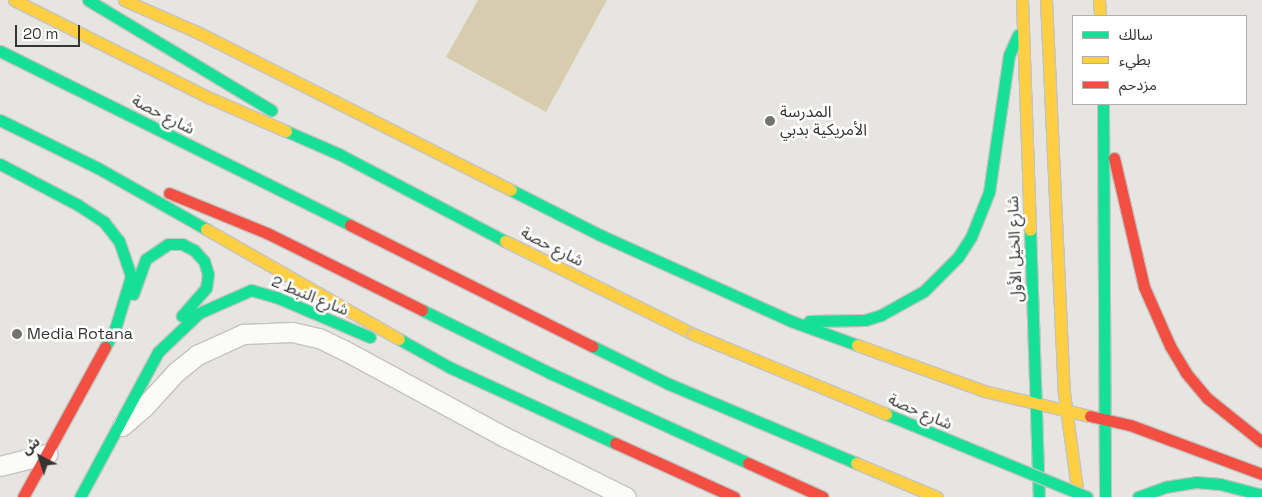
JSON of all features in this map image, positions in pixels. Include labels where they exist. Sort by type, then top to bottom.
[{"type":"main road","name":"شارع حصة","points":[[14,0],[210,98],[340,154],[515,246],[693,334],[1087,497]]},
{"type":"main road","points":[[88,0],[189,58],[340,154]]},
{"type":"main road","points":[[124,0],[199,33],[600,235],[791,321],[984,391],[1104,418],[1180,442],[1262,474]]},
{"type":"main road","name":"شارع الخيل الأول","points":[[1022,0],[1039,497]]},
{"type":"main road","points":[[1046,0],[1065,409],[1078,497]]},
{"type":"main road","points":[[1099,0],[1100,15]]},
{"type":"main road","points":[[791,321],[865,320],[881,315],[924,292],[958,257],[971,237],[989,192],[1009,55],[1024,26]]},
{"type":"main road","name":"شارع حصة","points":[[0,52],[669,384],[937,497]]},
{"type":"main road","points":[[1103,106],[1106,497]]},
{"type":"main road","points":[[1103,106],[1135,256],[1156,317],[1186,373],[1225,414],[1262,442]]},
{"type":"main road","points":[[0,120],[98,168],[448,367],[734,497]]},
{"type":"main road","points":[[0,164],[78,205],[104,222],[119,241],[131,276],[115,329]]},
{"type":"main road","points":[[98,168],[167,192],[267,233],[550,373],[823,497]]},
{"type":"main road","points":[[23,497],[131,300],[146,259],[168,244],[182,244],[194,250],[204,260],[208,274],[206,288],[158,352]]},
{"type":"main road","name":"شارع النبط 2","points":[[80,497],[158,352],[199,313],[251,290],[276,297],[319,318],[448,367]]},
{"type":"main road","points":[[1035,404],[1048,437]]},
{"type":"main road","points":[[1093,446],[1104,418]]},
{"type":"main road","points":[[1055,497],[1065,492],[1084,462]]},
{"type":"main road","points":[[1062,475],[1065,492]]},
{"type":"main road","points":[[1138,497],[1160,488],[1196,482],[1220,484],[1262,495]]},
{"type":"street","points":[[115,431],[143,408],[176,372],[197,355],[243,334],[292,332],[319,338],[344,350],[505,437],[626,497]]},
{"type":"street","points":[[0,466],[47,454]]},
{"type":"street","points":[[91,476],[94,497]]},
{"type":"shaded area","points":[[478,0],[607,0],[546,112],[446,57]]},
{"type":"traffic: fast","points":[[88,0],[271,110]]},
{"type":"traffic: fast","points":[[809,321],[865,320],[881,315],[924,291],[958,257],[971,237],[989,192],[1009,55],[1018,35]]},
{"type":"traffic: fast","points":[[0,51],[350,225]]},
{"type":"traffic: fast","points":[[1103,105],[1105,497]]},
{"type":"traffic: fast","points":[[0,120],[98,168],[206,229]]},
{"type":"traffic: fast","points":[[286,131],[339,154],[505,241]]},
{"type":"traffic: fast","points":[[0,164],[78,205],[104,222],[119,241],[131,276],[115,329],[105,347]]},
{"type":"traffic: fast","points":[[511,190],[600,235],[791,321],[857,345]]},
{"type":"traffic: fast","points":[[1030,230],[1039,497]]},
{"type":"traffic: fast","points":[[133,294],[146,259],[168,244],[182,244],[194,250],[204,261],[208,274],[206,288],[182,316]]},
{"type":"traffic: fast","points":[[80,497],[158,352],[199,313],[251,290],[276,297],[370,337]]},
{"type":"traffic: fast","points":[[422,310],[550,373],[748,463]]},
{"type":"traffic: fast","points":[[399,339],[449,367],[615,443]]},
{"type":"traffic: fast","points":[[592,346],[669,384],[856,463]]},
{"type":"traffic: fast","points":[[886,414],[1087,497]]},
{"type":"traffic: fast","points":[[1138,497],[1165,487],[1196,482],[1220,484],[1262,495]]},
{"type":"traffic: slow","points":[[14,0],[210,98],[286,131]]},
{"type":"traffic: slow","points":[[124,0],[199,33],[511,190]]},
{"type":"traffic: slow","points":[[1022,0],[1030,230]]},
{"type":"traffic: slow","points":[[1046,0],[1064,393],[1078,497]]},
{"type":"traffic: slow","points":[[1099,0],[1100,15]]},
{"type":"traffic: slow","points":[[206,229],[399,339]]},
{"type":"traffic: slow","points":[[505,241],[693,334]]},
{"type":"traffic: slow","points":[[693,334],[886,414]]},
{"type":"traffic: slow","points":[[857,345],[984,391],[1090,416]]},
{"type":"traffic: slow","points":[[856,463],[937,497]]},
{"type":"traffic: jam","points":[[1114,158],[1144,287],[1170,346],[1186,373],[1207,398],[1262,442]]},
{"type":"traffic: jam","points":[[169,193],[267,233],[422,310]]},
{"type":"traffic: jam","points":[[350,225],[592,346]]},
{"type":"traffic: jam","points":[[23,497],[105,347]]},
{"type":"traffic: jam","points":[[1090,416],[1130,425],[1262,474]]},
{"type":"traffic: jam","points":[[615,443],[734,497]]},
{"type":"traffic: jam","points":[[748,463],[823,497]]},
{"type":"place","name":"المدرسة الأمريكية بدبي","points":[[770,121]]},
{"type":"place","name":"Media Rotana","points":[[17,334]]}]
